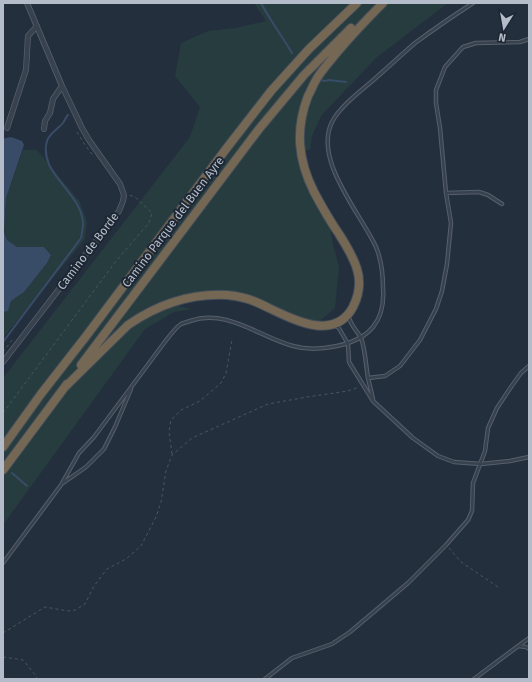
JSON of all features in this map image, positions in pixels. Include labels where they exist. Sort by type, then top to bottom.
[{"type":"highway","name":"Camino Parque del Buen Ayre","points":[[3,447],[41,394],[263,101],[287,72],[309,49],[357,3]]},
{"type":"highway","name":"Camino Parque del Buen Ayre","points":[[3,470],[268,118],[304,75],[378,3]]},
{"type":"highway","points":[[65,387],[134,321],[148,312],[185,298],[210,295],[235,296],[255,302],[305,324],[320,326],[336,323],[350,311],[359,290],[358,272],[351,255],[325,212],[306,174],[301,157],[300,128],[304,109],[316,79],[348,40],[384,3]]},
{"type":"street","points":[[26,3],[62,86],[86,135],[118,179],[124,195]]},
{"type":"street","points":[[7,128],[26,70],[28,36],[37,26]]},
{"type":"street","points":[[44,129],[45,121],[50,113],[53,99],[62,86]]},
{"type":"street","name":"Camino de Borde","points":[[3,362],[119,211],[124,201],[124,195]]},
{"type":"lane","points":[[3,563],[61,485],[79,453],[94,437],[164,343],[182,324],[195,319],[208,317],[219,318],[249,327],[283,343],[308,348],[325,348],[348,344],[361,338],[374,326],[381,311],[384,299],[383,277],[377,249],[348,200],[335,173],[329,157],[328,133],[338,112],[355,96],[414,44],[473,3]]},
{"type":"lane","points":[[368,378],[385,376],[400,366],[420,340],[436,309],[442,291],[447,264],[451,223],[446,192],[436,103],[436,90],[445,67],[463,47],[476,43],[520,42],[529,39]]},
{"type":"lane","points":[[446,192],[479,192],[488,195],[502,204]]},
{"type":"lane","points":[[350,311],[349,318],[361,338],[373,401]]},
{"type":"lane","points":[[330,324],[338,327],[348,344],[349,362],[373,401],[413,438],[438,456],[454,462],[481,464],[510,461],[529,457]]},
{"type":"lane","points":[[265,679],[292,658],[332,644],[350,632],[408,583],[446,545],[468,520],[472,511],[474,483],[485,451],[488,428],[497,408],[521,373],[529,366]]},
{"type":"lane","points":[[61,485],[86,467],[104,449],[134,384]]},
{"type":"lane","points":[[474,679],[529,638]]},
{"type":"lane","points":[[517,646],[529,648]]},
{"type":"path","points":[[77,131],[95,159]]},
{"type":"path","points":[[3,413],[116,262],[149,223],[152,214],[135,198],[130,195],[124,195]]},
{"type":"path","points":[[3,352],[17,334]]},
{"type":"path","points":[[3,633],[45,607],[68,611],[75,610],[85,604],[94,586],[107,569],[126,559],[142,546],[159,510],[166,471],[172,455],[169,432],[171,420],[181,410],[200,401],[221,383],[226,374],[232,340]]},
{"type":"path","points":[[172,455],[192,438],[268,404],[307,396],[348,391],[364,385]]},
{"type":"path","points":[[446,545],[461,562],[498,587]]},
{"type":"path","points":[[3,657],[23,660],[37,679]]},
{"type":"green space","points":[[254,3],[448,3],[376,58],[321,116],[312,136],[310,150],[300,149],[328,217],[333,245],[339,266],[335,308],[315,325],[235,296],[169,304],[192,309],[174,312],[145,329],[3,525],[3,378],[190,137],[200,107],[175,76],[181,43],[208,31],[235,28],[266,21]]},
{"type":"green space","points":[[23,150],[37,150],[80,202],[87,222],[85,239],[3,338],[3,312],[8,311],[11,301],[24,292],[47,263],[51,255],[44,247],[17,247],[7,240],[4,232],[6,198]]},
{"type":"water","points":[[11,137],[22,141],[24,145],[6,198],[4,232],[7,240],[17,247],[44,247],[51,255],[47,263],[24,292],[11,301],[8,311],[3,312],[3,139]]},
{"type":"waterway","points":[[261,3],[292,53]]},
{"type":"waterway","points":[[321,80],[346,82]]},
{"type":"waterway","points":[[3,342],[81,238],[83,223],[81,212],[75,201],[54,173],[46,153],[48,139],[51,134],[63,123],[68,115]]},
{"type":"waterway","points":[[12,473],[27,486]]}]
